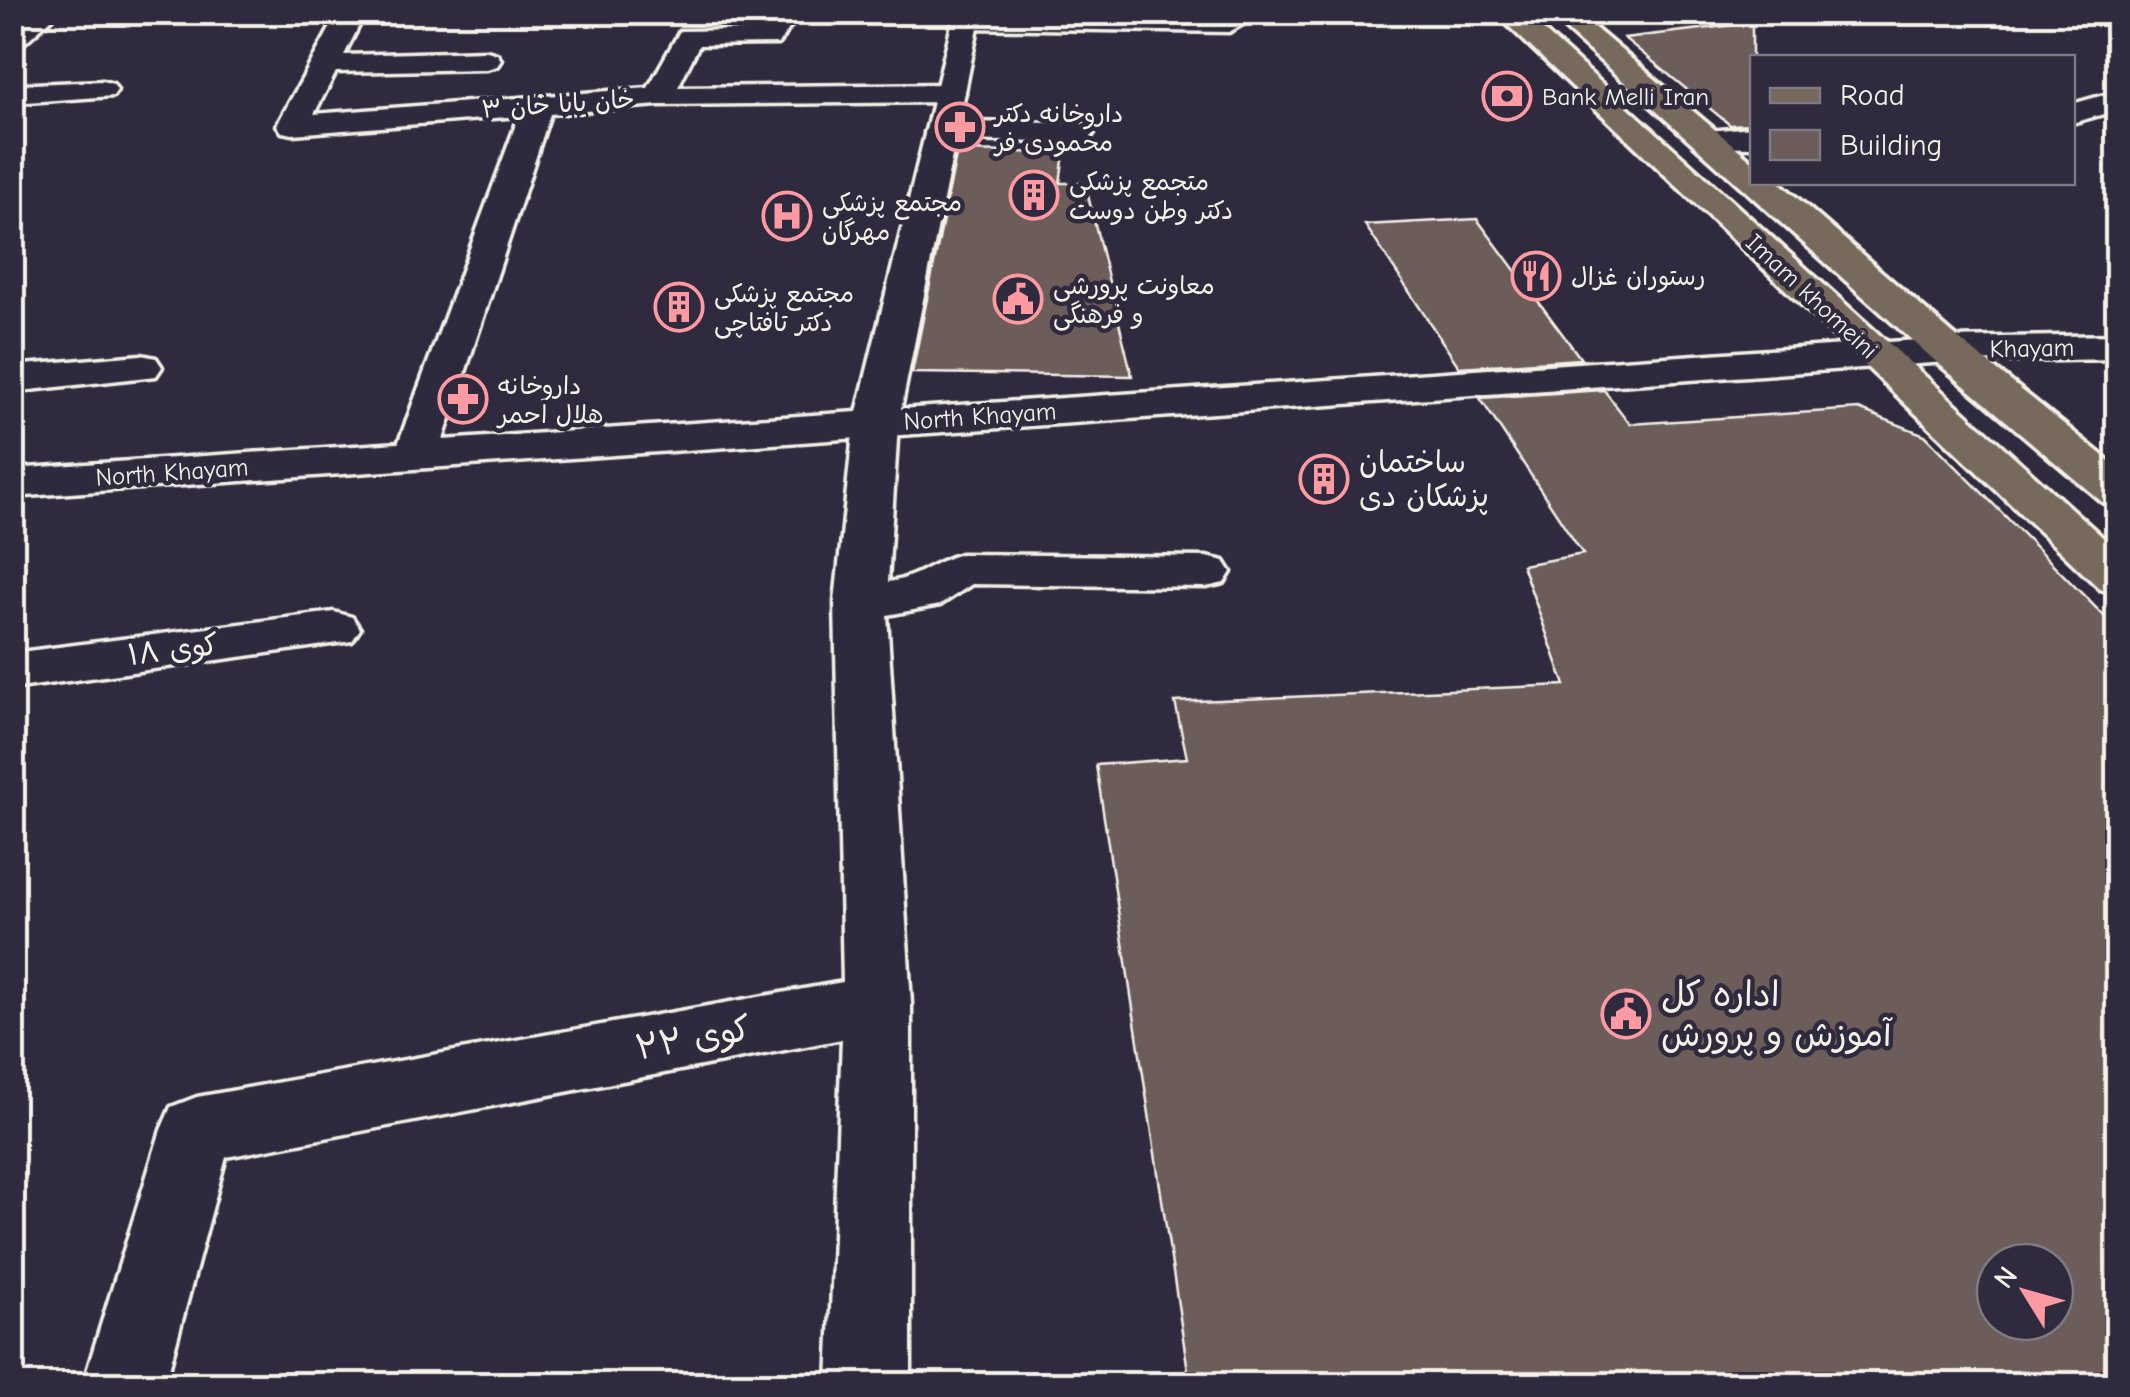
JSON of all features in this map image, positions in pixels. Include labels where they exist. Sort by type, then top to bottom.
[{"type":"main road","name":"Imam khomeini","points":[[1507,12],[2118,578]]},
{"type":"main road","name":"Imam khomeini","points":[[1559,12],[1750,176]]},
{"type":"main road","name":"Imam khomeini","points":[[1761,185],[1947,350],[2118,492]]},
{"type":"street","points":[[12,38],[46,12]]},
{"type":"street","name":"خان بابا خان ۳","points":[[353,12],[293,124],[658,96],[950,93]]},
{"type":"street","points":[[870,1384],[877,1004],[862,602],[876,424],[967,16],[1229,24]]},
{"type":"street","points":[[658,96],[690,36],[768,38],[780,22]]},
{"type":"street","points":[[324,64],[487,60]]},
{"type":"street","points":[[12,94],[102,90]]},
{"type":"street","points":[[2075,113],[2118,100]]},
{"type":"street","points":[[416,455],[538,105]]},
{"type":"street","points":[[941,132],[1078,133]]},
{"type":"street","points":[[1709,139],[1750,137]]},
{"type":"street","name":"Khayam","points":[[1947,350],[2118,347]]},
{"type":"street","name":"North Khayam","points":[[12,483],[1947,350]]},
{"type":"street","points":[[12,378],[141,367]]},
{"type":"street","points":[[862,602],[922,594],[962,569],[1206,572]]},
{"type":"street","name":"کوی ۱۸","points":[[12,671],[334,629]]},
{"type":"street","name":"کوی ۲۲","points":[[124,1384],[197,1130],[877,1004]]},
{"type":"building","points":[[1752,23],[1750,124],[1730,125],[1624,38]]},
{"type":"building","name":"معاونت پرورشی و فرهنگی","points":[[957,151],[1064,153],[1060,183],[1085,183],[1132,376],[912,373]]},
{"type":"building","points":[[1477,219],[1581,359],[1459,367],[1365,225]]},
{"type":"building","name":"اداره کل آموزش و پرورش","points":[[1604,390],[1630,424],[1859,409],[1925,435],[2118,630],[2118,1384],[1190,1384],[1096,765],[1187,758],[1175,702],[1565,685],[1522,565],[1583,554],[1480,398]]},
{"type":"place","name":"Bank Melli Iran","points":[[1507,96]]},
{"type":"place","name":"داروخانه دکتر محمودی فر","points":[[960,127]]},
{"type":"place","name":"متجمع پزشکی دکتر وطن دوست","points":[[1034,195]]},
{"type":"place","name":"مجتمع پزشکی مهرگان","points":[[787,216]]},
{"type":"place","name":"رستوران غزال","points":[[1536,276]]},
{"type":"place","name":"معاونت پرورشی و فرهنگی","points":[[1018,299]]},
{"type":"place","name":"مجتمع پزشکی دکتر تافتاچی","points":[[679,307]]},
{"type":"place","name":"داروخانه هلال احمر","points":[[463,399]]},
{"type":"place","name":"ساختمان پزشکان دی","points":[[1324,479]]},
{"type":"place","name":"اداره کل آموزش و پرورش","points":[[1626,1014]]}]
